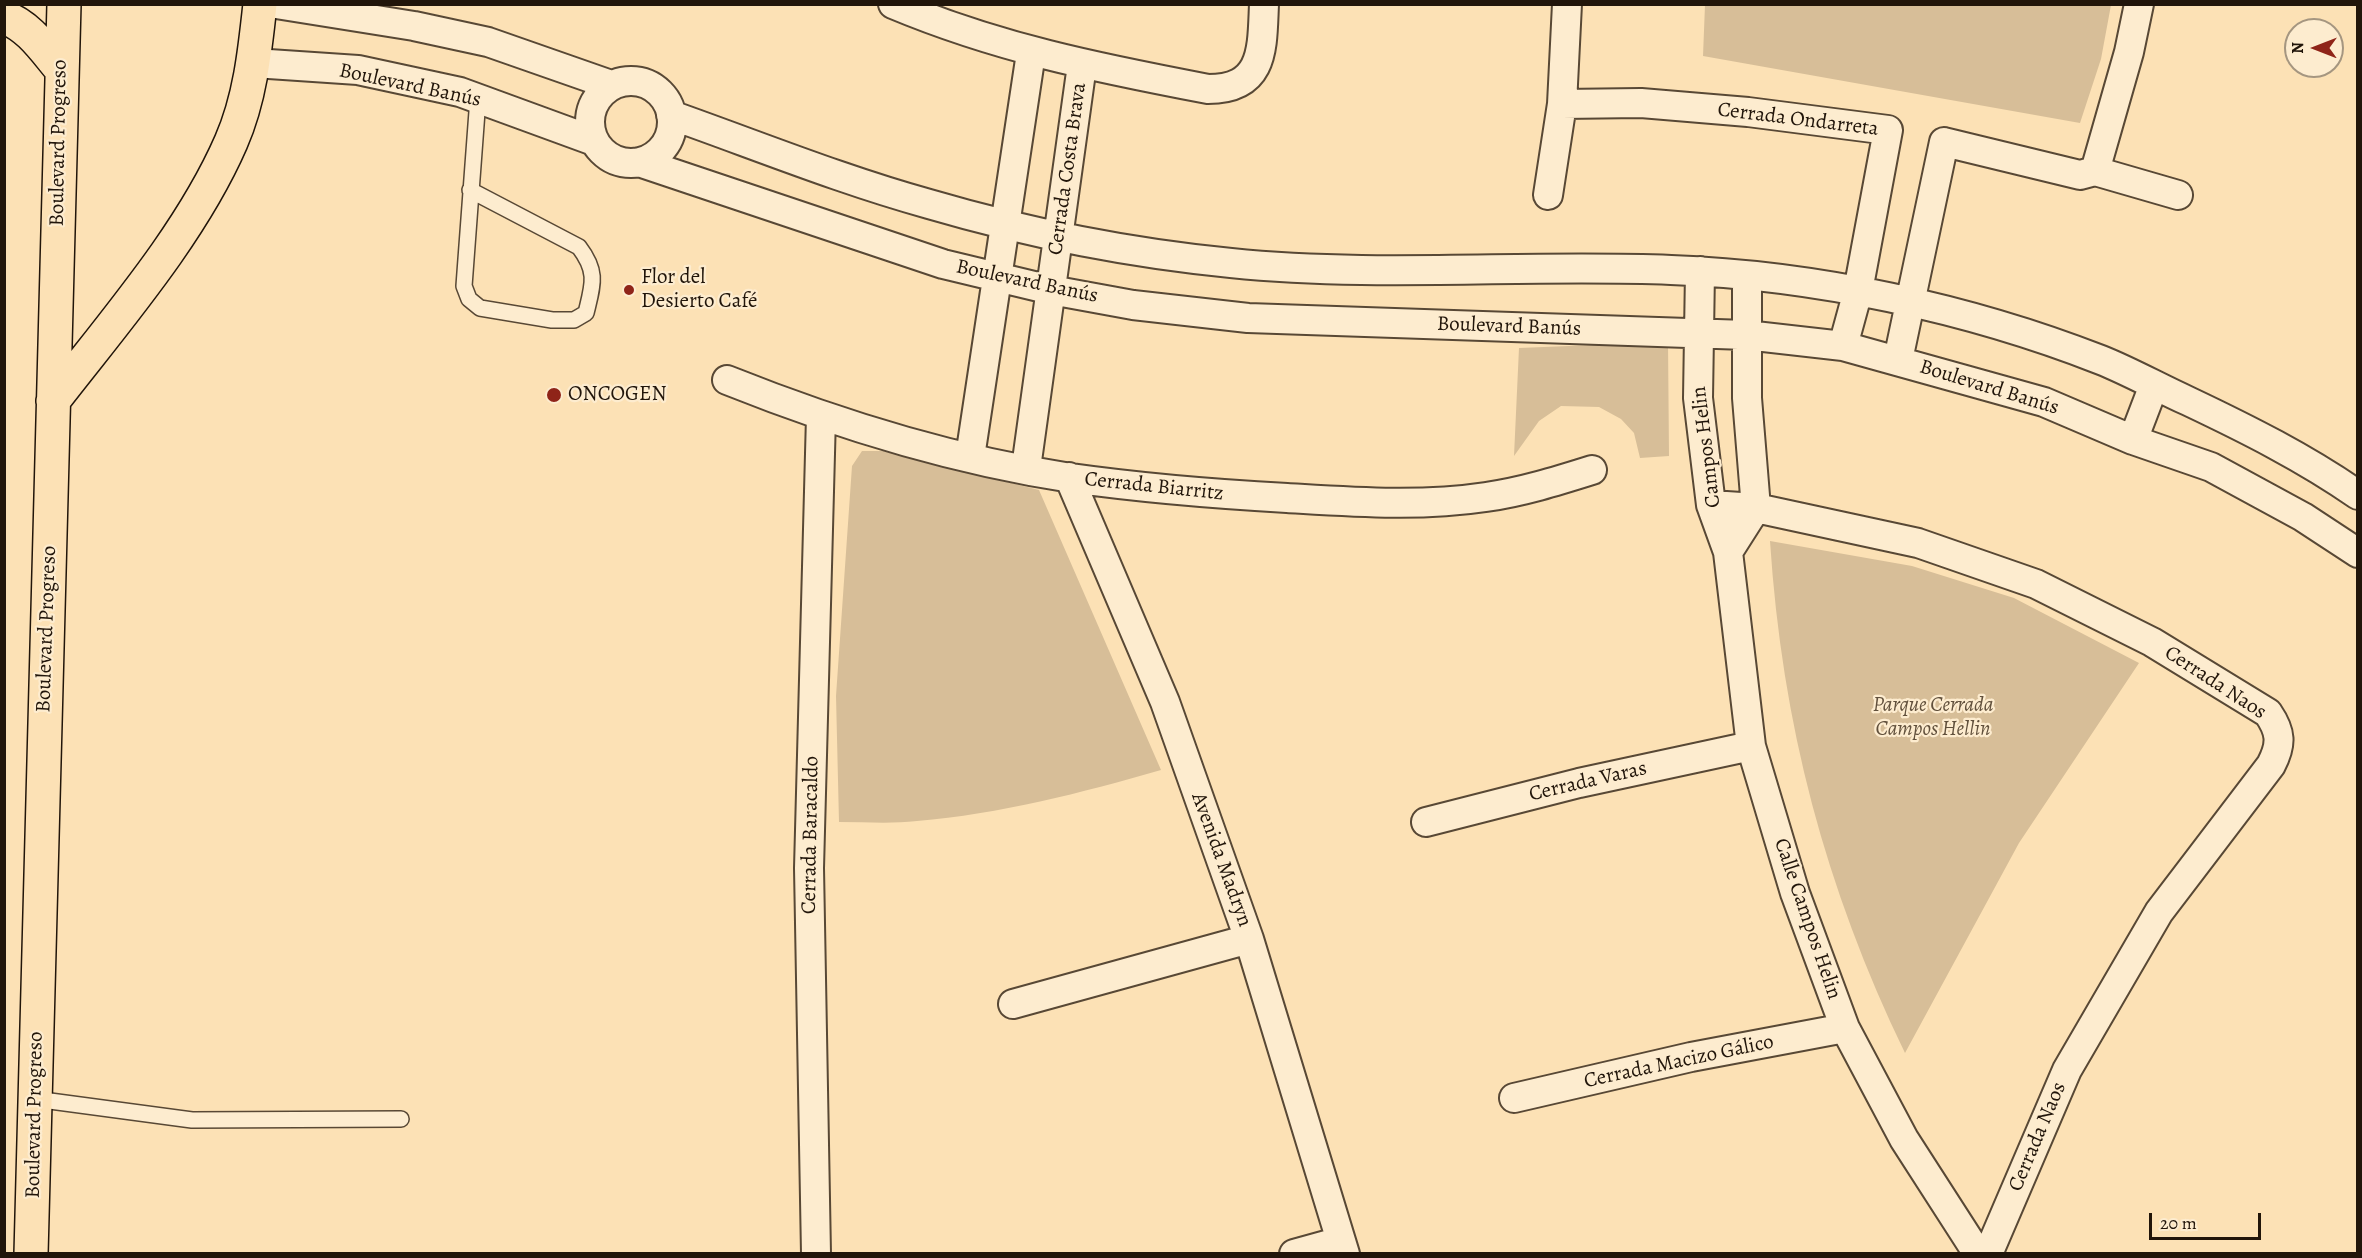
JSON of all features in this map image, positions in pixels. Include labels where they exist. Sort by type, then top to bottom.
[{"type":"main road","name":"Boulevard Progreso","points":[[31,1254],[60,68],[64,4]]},
{"type":"main road","points":[[53,401],[128,304],[197,207],[232,141],[254,63],[260,4]]},
{"type":"main road","points":[[4,17],[15,21],[35,38],[60,68]]},
{"type":"street","points":[[276,4],[392,22],[488,42],[611,85],[636,81],[649,85],[667,102],[671,115],[672,127],[661,150],[639,162],[612,159],[594,141],[590,129],[592,110],[601,93],[611,85]]},
{"type":"street","name":"Cerrada Costa Brava","points":[[893,4],[932,13],[1031,53],[1082,65],[1051,290]]},
{"type":"street","points":[[1082,65],[1208,89],[1233,86],[1253,71],[1262,52],[1264,4]]},
{"type":"street","points":[[1548,195],[1562,104],[1567,4]]},
{"type":"street","points":[[2095,171],[2129,52],[2139,4]]},
{"type":"street","points":[[970,457],[1031,53]]},
{"type":"street","name":"Boulevard Banús","points":[[254,63],[358,70],[478,98],[594,141]]},
{"type":"street","name":"Cerrada Ondarreta","points":[[1562,104],[1653,104],[1748,112],[1888,130],[1858,291],[1844,346]]},
{"type":"street","points":[[671,115],[925,203],[1058,237],[1165,255],[1307,270],[1594,268],[1700,271],[1858,291],[1911,302],[1982,320],[2102,360],[2226,419],[2325,472],[2358,495]]},
{"type":"street","points":[[1898,360],[1944,142],[2080,175],[2095,171],[2178,195]]},
{"type":"street","name":"Boulevard Banús","points":[[639,162],[780,208],[871,242],[997,278],[1133,304],[1248,318],[1746,335],[1844,346],[2043,402],[2133,440],[2211,467],[2303,517],[2358,553]]},
{"type":"street","name":"Campos Helin","points":[[1700,271],[1698,398],[1711,505],[1728,552]]},
{"type":"street","name":"Campos Helin","points":[[1728,552],[1756,508],[1748,398],[1747,277]]},
{"type":"street","points":[[1026,468],[1051,290]]},
{"type":"street","name":"Cerrada Biarritz","points":[[727,380],[821,416],[895,439],[970,457],[1069,477],[1231,495],[1421,504],[1488,497],[1537,487],[1592,470]]},
{"type":"street","points":[[2133,440],[2154,385]]},
{"type":"street","name":"Cerrada Baracaldo","points":[[816,1254],[809,868],[821,416]]},
{"type":"street","name":"Avenida Madryn","points":[[1069,477],[1165,702],[1250,939],[1343,1247]]},
{"type":"street","name":"Cerrada Naos","points":[[1711,505],[1756,508],[1918,543],[2036,584],[2152,642],[2268,713],[2277,727],[2279,749],[2271,765],[2159,912],[2067,1070],[1988,1254]]},
{"type":"street","name":"Calle Campos Helin","points":[[1728,552],[1751,746],[1796,893],[1845,1028],[1904,1139],[1978,1254]]},
{"type":"street","name":"Cerrada Varas","points":[[1426,822],[1579,783],[1751,746]]},
{"type":"street","points":[[1013,1004],[1250,939]]},
{"type":"street","name":"Cerrada Macizo Gálico","points":[[1514,1098],[1691,1057],[1845,1028]]},
{"type":"street","points":[[1294,1254],[1343,1247]]},
{"type":"lane","points":[[470,190],[579,247],[591,262],[594,282],[586,313],[574,320],[552,320],[480,308],[469,298],[464,286],[470,190],[478,98]]},
{"type":"lane","points":[[35,1099],[192,1120],[401,1119]]},
{"type":"green space","points":[[1705,4],[2111,5],[2101,59],[2080,123],[1703,56]]},
{"type":"green space","points":[[1668,342],[1669,456],[1640,458],[1634,433],[1621,419],[1599,407],[1561,406],[1539,421],[1514,456],[1519,348]]},
{"type":"green space","points":[[862,451],[884,451],[1039,490],[1161,770],[1010,808],[907,822],[839,822],[836,696],[852,466]]},
{"type":"green space","name":"Parque Cerrada Campos Hellin","points":[[1770,541],[1912,566],[2014,598],[2139,663],[2019,843],[1905,1053],[1852,929],[1830,867],[1812,804],[1785,675]]},
{"type":"place","name":"Flor del Desierto Café","points":[[629,290]]},
{"type":"place","name":"ONCOGEN","points":[[554,395]]}]
